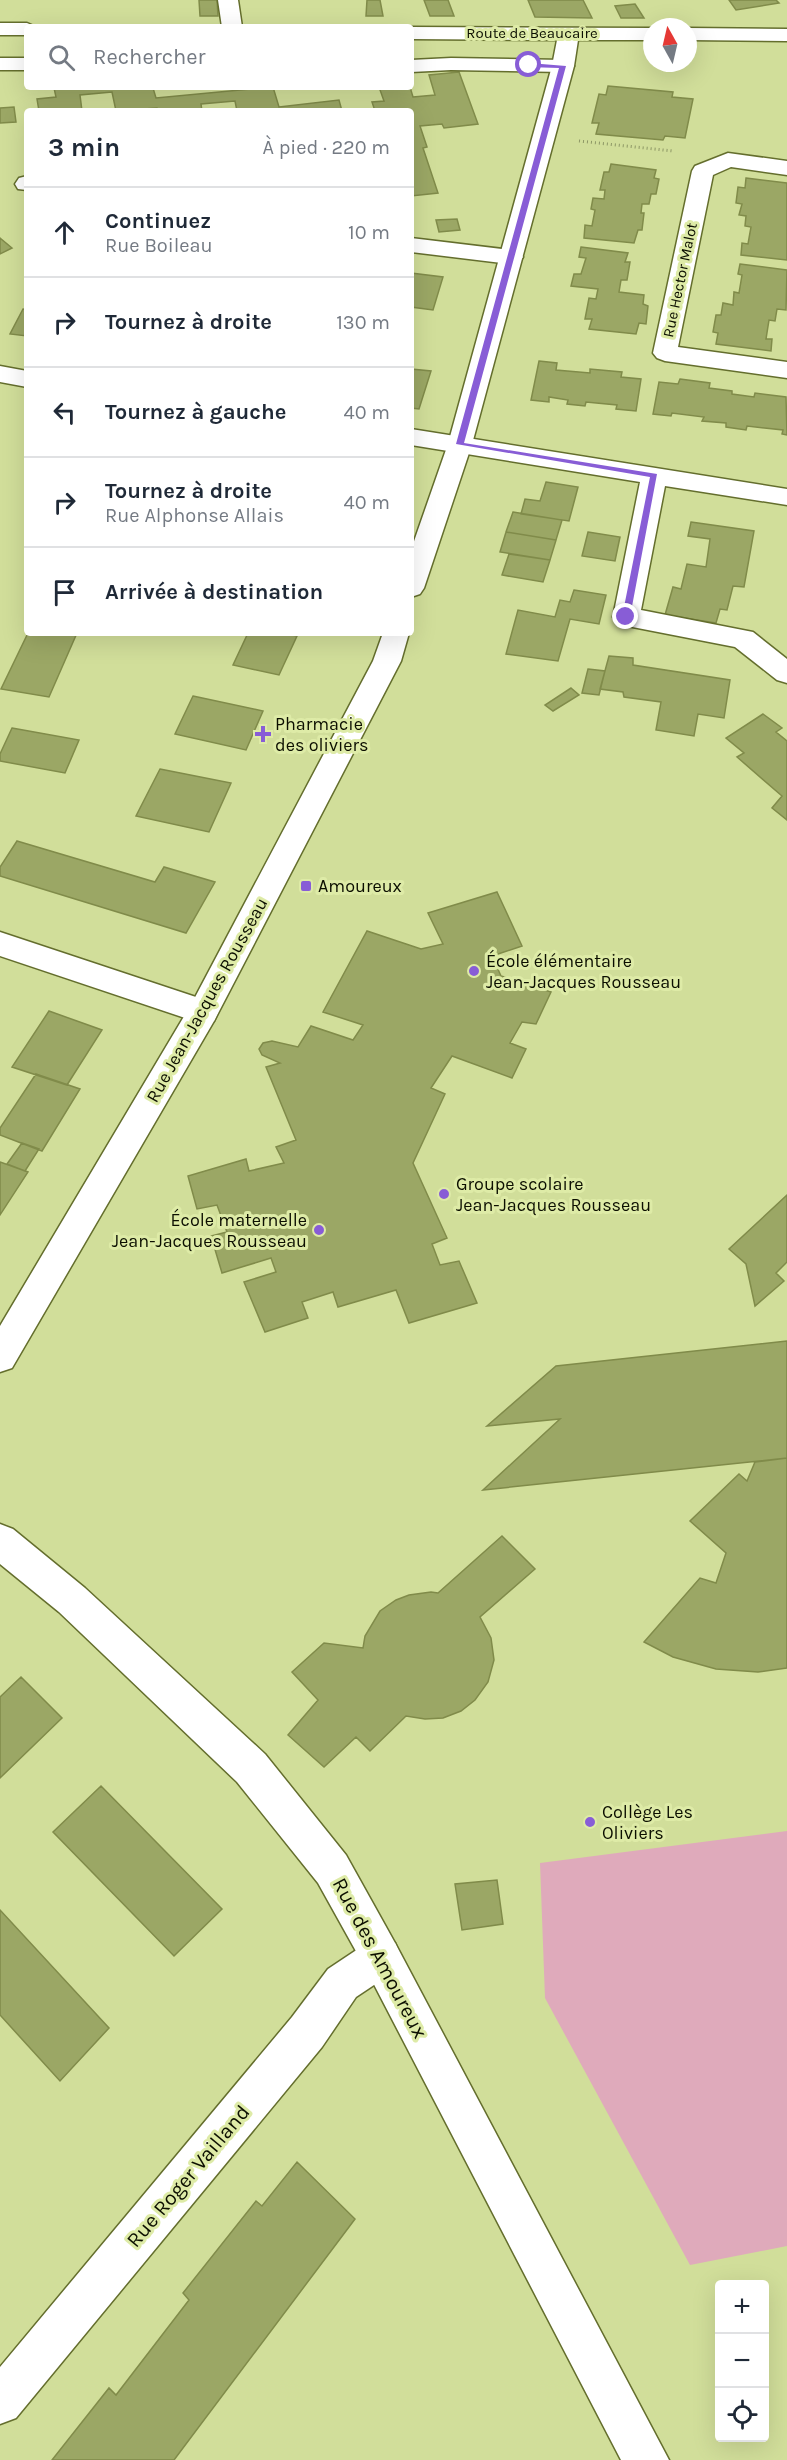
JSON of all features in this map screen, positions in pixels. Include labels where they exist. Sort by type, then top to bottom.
[{"type":"street","points":[[228,0],[232,24]]},
{"type":"street","points":[[0,29],[24,29]]},
{"type":"street","name":"Route de Beaucaire","points":[[414,33],[643,34]]},
{"type":"street","points":[[414,579],[460,444],[563,66],[569,33]]},
{"type":"street","points":[[697,34],[787,35]]},
{"type":"street","points":[[0,64],[24,64]]},
{"type":"street","points":[[414,66],[451,64],[563,66]]},
{"type":"street","points":[[718,165],[728,160],[787,168]]},
{"type":"street","name":"Rue Hector Malot","points":[[718,165],[703,171],[665,353],[787,370]]},
{"type":"street","points":[[414,245],[511,257]]},
{"type":"street","points":[[0,374],[24,378]]},
{"type":"street","points":[[414,437],[787,497]]},
{"type":"street","points":[[654,475],[626,617],[743,639],[787,673]]},
{"type":"street","name":"Rue Jean-Jacques Rousseau","points":[[0,1357],[203,1012],[387,661],[395,636]]},
{"type":"street","points":[[0,944],[203,1012]]},
{"type":"street","name":"Rue des Amoureux","points":[[0,1541],[72,1600],[251,1768],[332,1869],[381,1957],[646,2460]]},
{"type":"street","name":"Rue Roger Vailland","points":[[0,2402],[307,2032],[342,1983],[381,1957]]},
{"type":"path","points":[[543,137],[688,153],[718,165]]},
{"type":"shaded area","points":[[787,1831],[787,2246],[690,2265],[545,1998],[540,1863]]},
{"type":"building","points":[[199,0],[217,0],[218,16],[200,16]]},
{"type":"building","points":[[367,0],[380,0],[383,16],[366,16]]},
{"type":"building","points":[[424,0],[448,0],[454,16],[430,16]]},
{"type":"building","points":[[528,0],[583,0],[592,18],[535,17]]},
{"type":"building","points":[[729,0],[776,0],[779,3],[736,10]]},
{"type":"building","points":[[635,4],[644,18],[621,18],[615,6]]},
{"type":"building","points":[[459,72],[478,124],[444,128],[442,124],[420,126],[427,147],[423,148],[438,193],[414,196],[414,108],[374,108],[372,102],[384,101],[380,90],[411,90],[413,97],[435,95],[429,75]]},
{"type":"building","points":[[608,86],[673,92],[672,97],[693,99],[685,138],[665,136],[663,140],[596,134],[599,123],[592,123],[599,94],[606,95]]},
{"type":"building","points":[[54,90],[154,90],[156,98],[241,90],[274,90],[279,107],[339,100],[341,108],[236,108],[235,101],[201,104],[202,108],[115,108],[112,92],[80,95],[82,108],[38,108],[37,99],[56,97]]},
{"type":"building","points":[[14,107],[16,122],[0,123],[0,108]]},
{"type":"building","points":[[611,164],[656,170],[654,178],[659,179],[656,194],[651,194],[649,204],[642,204],[641,213],[644,213],[642,230],[638,230],[634,243],[584,238],[585,225],[592,226],[595,210],[591,209],[593,198],[604,199],[605,190],[600,190],[604,172],[609,172]]},
{"type":"building","points":[[746,178],[787,183],[787,260],[741,255],[742,243],[748,244],[751,227],[745,226],[746,216],[739,215],[742,204],[736,203],[738,187],[745,188]]},
{"type":"building","points":[[457,219],[460,230],[439,232],[436,220]]},
{"type":"building","points":[[0,238],[12,248],[0,254]]},
{"type":"building","points":[[581,247],[628,253],[625,262],[630,262],[627,280],[621,280],[619,292],[644,295],[643,304],[648,306],[646,324],[639,323],[636,334],[589,329],[592,319],[585,319],[589,298],[596,299],[598,289],[571,286],[574,274],[581,274],[586,258],[579,257]]},
{"type":"building","points":[[740,264],[787,270],[786,310],[777,309],[775,321],[769,320],[766,339],[772,339],[771,351],[716,344],[718,333],[713,332],[716,315],[721,315],[723,303],[733,305],[734,292],[739,293],[742,275],[738,274]]},
{"type":"building","points":[[414,273],[443,277],[433,310],[414,307]]},
{"type":"building","points":[[23,309],[24,309],[24,336],[10,334]]},
{"type":"building","points":[[539,361],[557,363],[556,370],[590,373],[590,369],[622,372],[621,377],[641,379],[636,411],[616,409],[617,405],[586,402],[585,406],[567,404],[568,400],[549,397],[549,402],[531,400]]},
{"type":"building","points":[[414,369],[431,371],[419,409],[414,408]]},
{"type":"building","points":[[680,379],[710,383],[709,388],[732,391],[732,394],[754,397],[755,393],[786,397],[787,435],[782,434],[783,430],[747,426],[746,430],[726,427],[726,423],[702,421],[704,417],[672,413],[671,416],[653,414],[659,382],[678,384]]},
{"type":"building","points":[[546,482],[578,487],[569,521],[521,514],[525,499],[540,501]]},
{"type":"building","points":[[513,512],[562,520],[556,540],[506,532]]},
{"type":"building","points":[[691,522],[754,531],[744,587],[733,586],[727,610],[720,609],[716,623],[665,615],[673,587],[681,589],[687,564],[706,567],[710,539],[688,536]]},
{"type":"building","points":[[506,532],[556,540],[550,560],[500,552]]},
{"type":"building","points":[[588,532],[620,537],[615,561],[582,556]]},
{"type":"building","points":[[509,554],[550,560],[543,582],[502,575]]},
{"type":"building","points":[[574,590],[606,595],[599,624],[570,619],[558,661],[506,654],[518,610],[555,617],[560,600],[570,602]]},
{"type":"building","points":[[27,636],[76,636],[49,697],[1,689]]},
{"type":"building","points":[[247,636],[297,636],[279,675],[233,665]]},
{"type":"building","points":[[609,656],[633,658],[633,665],[730,680],[724,718],[698,714],[694,736],[656,730],[661,702],[624,697],[623,692],[600,689]]},
{"type":"building","points":[[588,669],[605,671],[599,695],[582,693]]},
{"type":"building","points":[[571,688],[579,695],[553,711],[545,705]]},
{"type":"building","points":[[193,696],[263,711],[246,750],[175,734]]},
{"type":"building","points":[[763,714],[782,728],[776,732],[787,741],[787,820],[772,808],[782,796],[737,757],[744,753],[726,738]]},
{"type":"building","points":[[12,728],[79,740],[65,773],[0,761],[0,754]]},
{"type":"building","points":[[160,769],[231,783],[209,832],[136,816]]},
{"type":"building","points":[[17,841],[155,882],[164,867],[215,882],[186,933],[0,876],[0,867]]},
{"type":"building","points":[[497,892],[522,946],[492,956],[501,976],[551,992],[536,1024],[522,1022],[510,1043],[526,1049],[512,1078],[452,1056],[431,1088],[445,1094],[413,1163],[447,1238],[432,1244],[440,1265],[459,1261],[477,1303],[409,1323],[396,1290],[338,1307],[333,1292],[302,1302],[308,1318],[265,1332],[244,1282],[276,1272],[271,1258],[222,1273],[211,1236],[227,1232],[217,1205],[197,1209],[188,1176],[246,1159],[249,1171],[284,1163],[276,1147],[296,1140],[266,1067],[280,1063],[262,1055],[259,1049],[263,1043],[272,1041],[298,1047],[311,1026],[353,1040],[363,1025],[323,1012],[367,931],[421,949],[443,944],[428,913]]},
{"type":"building","points":[[49,1011],[102,1030],[67,1085],[12,1067]]},
{"type":"building","points":[[36,1074],[80,1089],[42,1151],[0,1135],[0,1128]]},
{"type":"building","points":[[22,1143],[39,1149],[25,1171],[7,1164]]},
{"type":"building","points":[[0,1162],[28,1172],[0,1215]]},
{"type":"building","points":[[787,1195],[787,1262],[776,1273],[784,1281],[755,1306],[746,1264],[729,1249]]},
{"type":"building","points":[[787,1341],[787,1458],[483,1490],[560,1419],[487,1426],[556,1366]]},
{"type":"building","points":[[787,1458],[787,1668],[758,1672],[716,1669],[673,1657],[644,1642],[700,1578],[716,1583],[726,1553],[690,1521],[739,1474],[747,1481],[755,1462]]},
{"type":"building","points":[[502,1536],[535,1569],[480,1617],[491,1638],[494,1660],[488,1682],[475,1700],[461,1711],[443,1718],[425,1719],[406,1716],[370,1751],[356,1737],[324,1767],[288,1735],[318,1700],[292,1672],[324,1643],[363,1648],[365,1636],[380,1611],[396,1600],[409,1595],[438,1593]]},
{"type":"building","points":[[21,1677],[62,1718],[0,1778],[0,1697]]},
{"type":"building","points":[[101,1786],[222,1909],[174,1956],[53,1832]]},
{"type":"building","points":[[497,1880],[503,1924],[462,1930],[455,1884]]},
{"type":"building","points":[[0,1910],[109,2028],[60,2081],[0,2015]]},
{"type":"building","points":[[297,2162],[355,2219],[174,2460],[52,2460],[109,2388],[116,2395],[189,2300],[183,2293],[256,2201],[262,2206]]},
{"type":"place","name":"Pharmacie des oliviers","points":[[263,734]]},
{"type":"place","name":"Amoureux","points":[[306,886]]},
{"type":"place","name":"École élémentaire Jean-Jacques Rousseau","points":[[474,971]]},
{"type":"place","name":"Groupe scolaire Jean-Jacques Rousseau","points":[[444,1194]]},
{"type":"place","name":"École maternelle Jean-Jacques Rousseau","points":[[319,1230]]},
{"type":"place","name":"Collège Les Oliviers","points":[[590,1822]]},
{"type":"route","points":[[529,65],[563,66],[460,444],[654,475],[626,617]]}]
